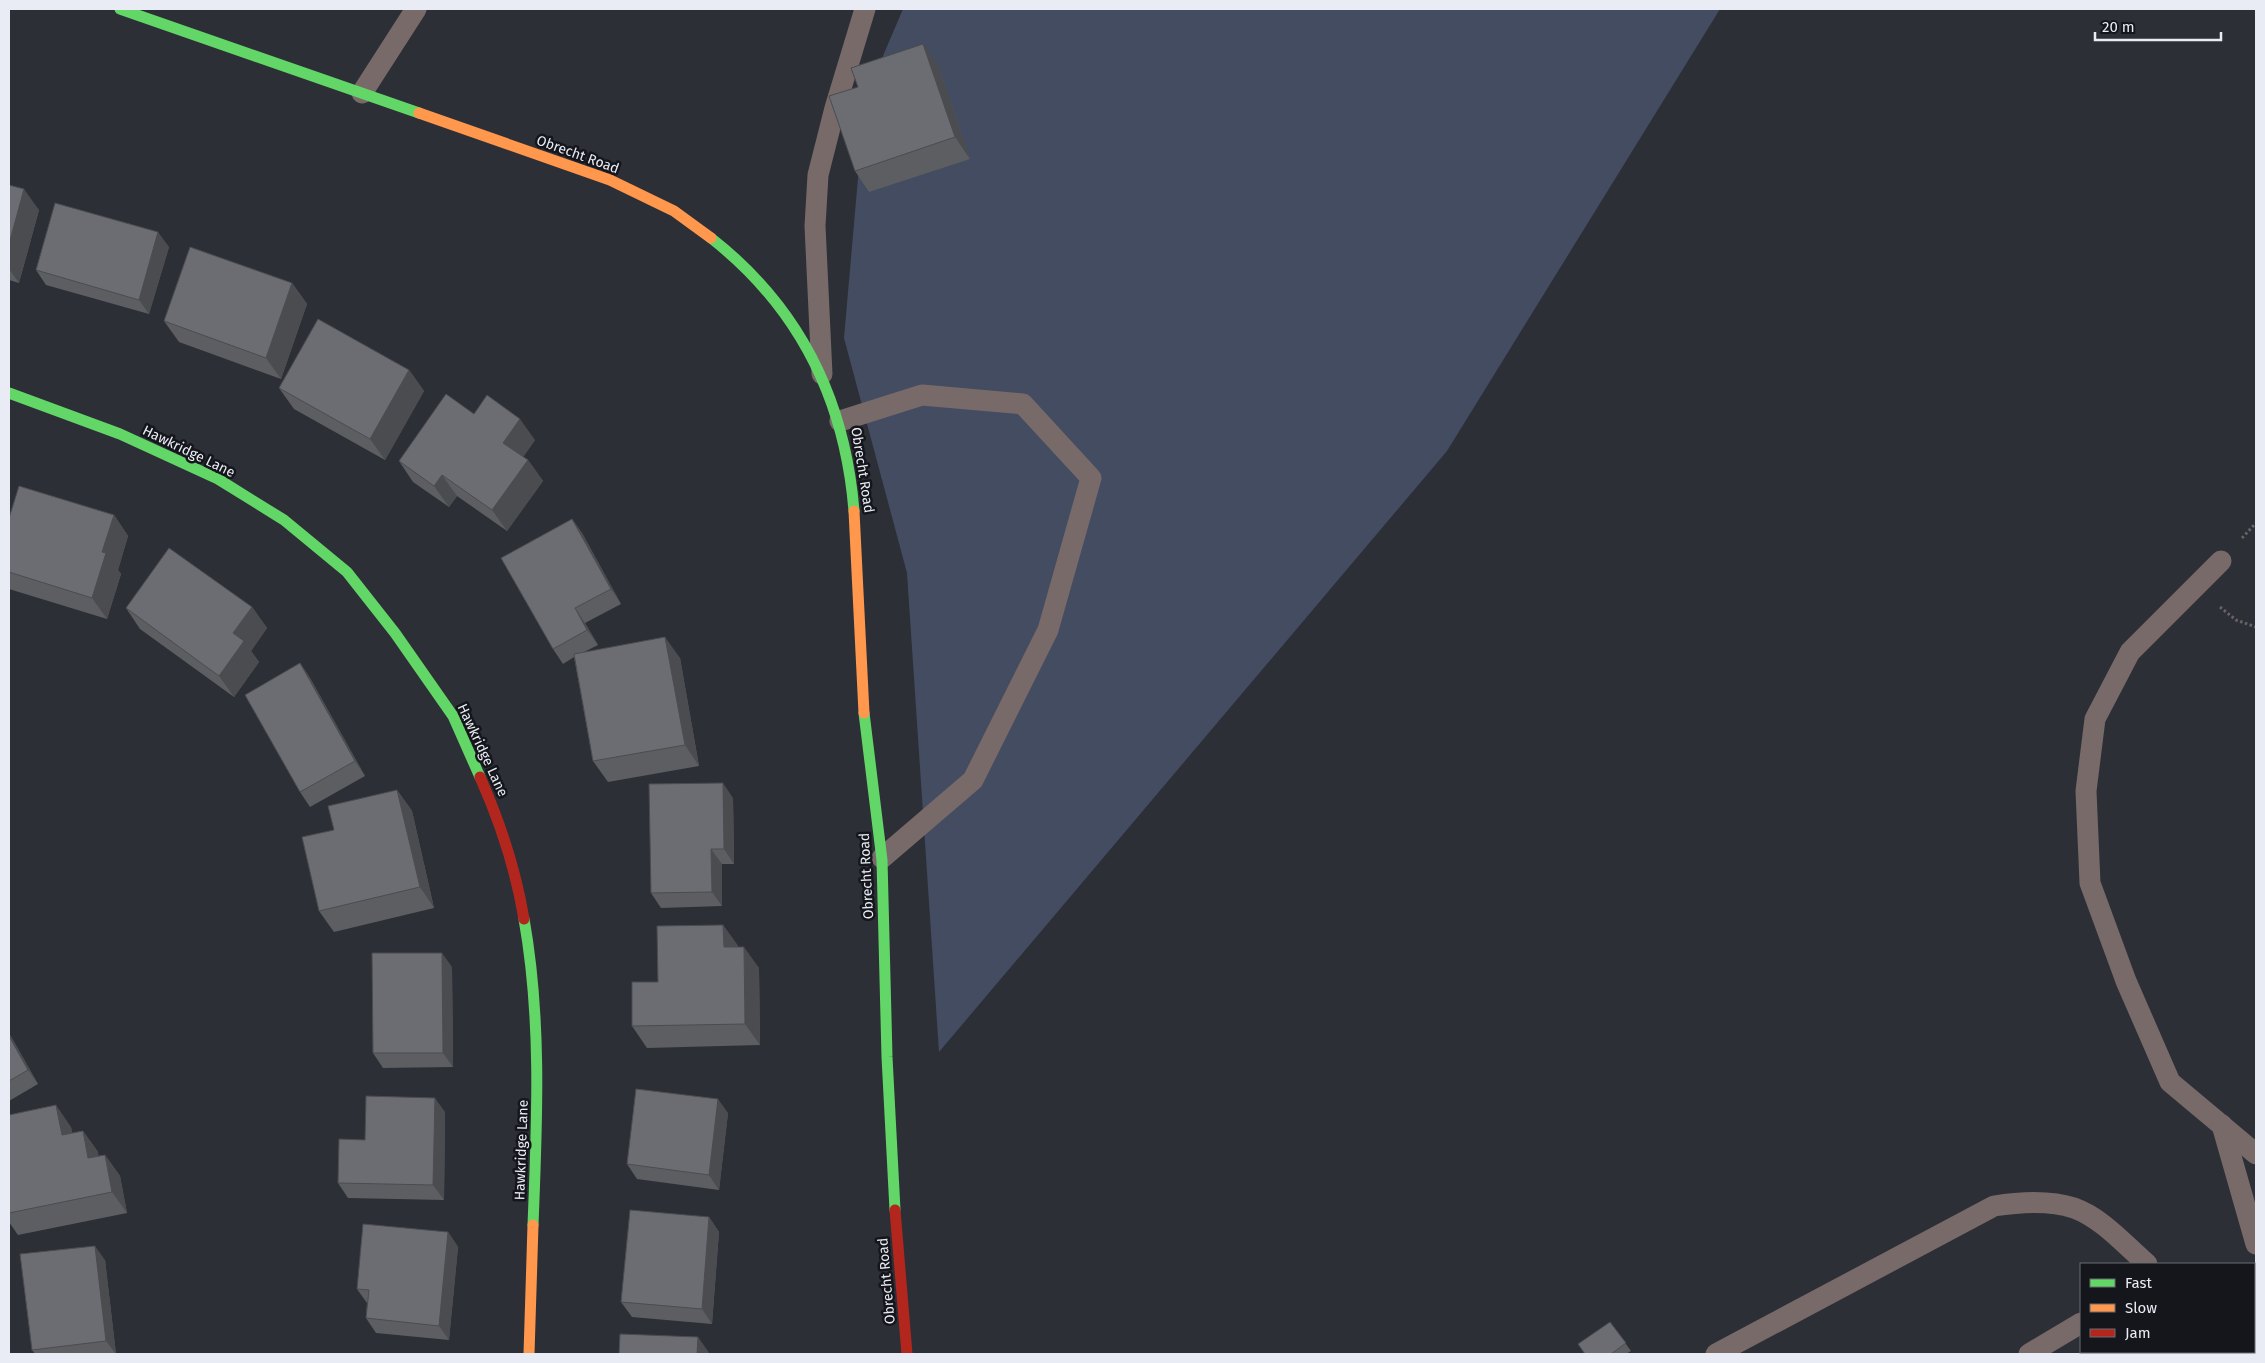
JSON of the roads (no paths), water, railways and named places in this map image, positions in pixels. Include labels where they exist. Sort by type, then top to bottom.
[{"type":"street","name":"Obrecht Road","points":[[120,9],[610,180],[672,210],[722,246],[766,289],[799,334],[822,376],[840,421],[850,469],[857,532],[861,686],[882,858],[888,1084],[907,1354]]},
{"type":"street","name":"Hawkridge Lane","points":[[9,393],[120,434],[218,479],[284,520],[347,572],[395,633],[453,716],[491,801],[519,890],[531,958],[538,1078],[529,1354]]},
{"type":"lane","points":[[362,93],[416,9]]},
{"type":"lane","points":[[822,376],[815,226],[818,175],[835,108],[865,9]]},
{"type":"lane","points":[[840,421],[922,395],[1023,404],[1091,478],[1048,630],[973,780],[882,858]]},
{"type":"lane","points":[[2221,561],[2130,652],[2094,719],[2086,791],[2090,882],[2126,981],[2170,1082],[2256,1154]]},
{"type":"lane","points":[[2222,1125],[2256,1244]]},
{"type":"lane","points":[[1716,1354],[1994,1206],[2025,1201],[2074,1208],[2096,1220],[2146,1263]]},
{"type":"lane","points":[[2029,1354],[2080,1324]]}]
